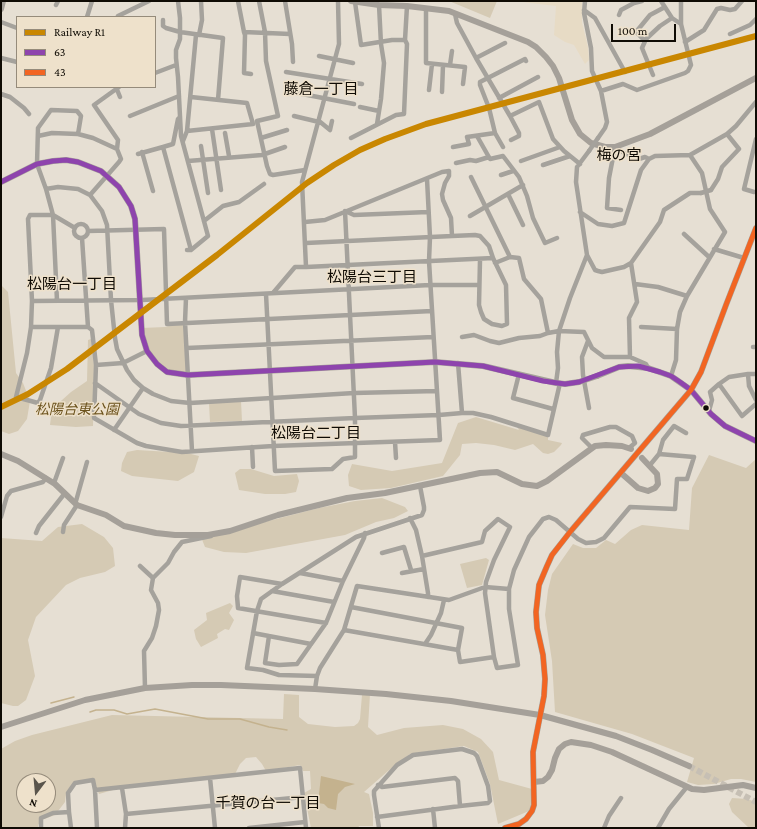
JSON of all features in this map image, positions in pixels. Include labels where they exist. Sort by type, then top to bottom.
[{"type":"street","points":[[1,9],[3,1]]},
{"type":"street","points":[[87,16],[92,1]]},
{"type":"street","points":[[118,16],[149,1]]},
{"type":"street","points":[[163,147],[188,250],[208,236],[183,141],[176,65],[176,50],[180,39],[178,1]]},
{"type":"street","points":[[183,141],[187,131],[197,35],[202,20],[200,1]]},
{"type":"street","points":[[238,1],[245,35],[244,73],[251,74]]},
{"type":"street","points":[[259,1],[265,32],[266,61],[278,116],[257,121],[266,166],[270,174],[273,175],[304,170]]},
{"type":"street","points":[[285,1],[293,62]]},
{"type":"street","points":[[306,267],[302,182],[339,44],[338,1]]},
{"type":"street","points":[[405,40],[392,40],[361,45],[353,1],[379,5],[407,6],[449,11],[519,38],[536,47],[546,56],[553,66],[559,78],[572,120],[580,134],[587,140],[600,146],[615,147],[650,134],[756,78]]},
{"type":"street","points":[[585,1],[584,10],[591,48],[592,71],[601,91],[606,122],[605,128],[577,168],[576,182],[587,255],[595,270],[602,272],[624,267],[631,263],[660,222],[664,210],[690,193],[701,193],[711,190],[718,179],[722,168],[739,149],[727,134]]},
{"type":"street","points":[[619,15],[621,10],[634,3],[642,1]]},
{"type":"street","points":[[661,1],[672,18],[681,24]]},
{"type":"street","points":[[601,91],[623,84],[637,90],[685,73],[692,65],[681,24],[681,1]]},
{"type":"street","points":[[685,42],[704,30],[717,9],[735,9],[742,1]]},
{"type":"street","points":[[377,124],[384,63],[379,5]]},
{"type":"street","points":[[351,138],[396,115],[404,114],[407,6]]},
{"type":"street","points":[[645,41],[636,32],[650,15],[665,7]]},
{"type":"street","points":[[426,9],[426,62],[432,64],[465,67],[463,84]]},
{"type":"street","points":[[584,10],[595,18],[625,72]]},
{"type":"street","points":[[126,12],[128,16]]},
{"type":"street","points":[[455,14],[457,23],[519,133],[519,136],[511,140]]},
{"type":"street","points":[[653,75],[642,48],[645,41],[660,26],[672,18]]},
{"type":"street","points":[[730,34],[750,25],[756,19]]},
{"type":"street","points":[[163,20],[163,26],[166,28],[197,35],[223,38],[218,100]]},
{"type":"street","points":[[1,22],[16,28]]},
{"type":"street","points":[[244,32],[290,34]]},
{"type":"street","points":[[476,58],[506,43]]},
{"type":"street","points":[[450,65],[452,51]]},
{"type":"street","points":[[319,56],[353,63]]},
{"type":"street","points":[[1,58],[16,62]]},
{"type":"street","points":[[503,148],[495,133],[489,108],[480,82],[525,59],[526,61]]},
{"type":"street","points":[[429,90],[432,64]]},
{"type":"street","points":[[156,73],[176,65]]},
{"type":"street","points":[[442,92],[444,65]]},
{"type":"street","points":[[286,72],[362,84]]},
{"type":"street","points":[[498,98],[538,77]]},
{"type":"street","points":[[90,195],[121,159],[117,149],[118,140],[94,105],[116,88]]},
{"type":"street","points":[[117,88],[120,97]]},
{"type":"street","points":[[292,92],[354,104]]},
{"type":"street","points":[[1,94],[10,97],[29,114]]},
{"type":"street","points":[[130,116],[179,96]]},
{"type":"street","points":[[187,131],[253,124],[247,104],[191,97]]},
{"type":"street","points":[[510,116],[539,102],[553,139],[580,164]]},
{"type":"street","points":[[580,212],[598,224],[612,226],[624,223],[639,176],[649,159],[656,156],[690,156],[727,134],[755,106]]},
{"type":"street","points":[[360,107],[379,111]]},
{"type":"street","points":[[57,301],[53,215],[46,190],[36,164],[38,128],[51,110],[77,111],[81,116],[78,134]]},
{"type":"street","points":[[294,116],[319,122],[330,130],[332,121]]},
{"type":"street","points":[[152,191],[140,153],[173,144],[178,119],[180,117]]},
{"type":"street","points":[[212,129],[221,190]]},
{"type":"street","points":[[261,138],[287,130]]},
{"type":"street","points":[[38,136],[52,133],[78,134],[117,149]]},
{"type":"street","points":[[225,133],[228,156]]},
{"type":"street","points":[[453,147],[469,144],[467,137],[495,133]]},
{"type":"street","points":[[477,136],[489,157]]},
{"type":"street","points":[[754,192],[744,189],[756,139]]},
{"type":"street","points":[[201,146],[208,193]]},
{"type":"street","points":[[188,161],[228,156],[264,154],[285,147]]},
{"type":"street","points":[[521,161],[560,147]]},
{"type":"street","points":[[615,147],[624,153],[639,159],[645,157],[649,159]]},
{"type":"street","points":[[615,147],[609,178],[607,208],[621,210]]},
{"type":"street","points":[[456,163],[503,156],[519,177],[523,185],[533,218],[544,243],[557,238]]},
{"type":"street","points":[[543,166],[570,156]]},
{"type":"street","points":[[670,376],[676,360],[677,329],[680,312],[687,296],[725,232],[710,208],[702,173],[690,156]]},
{"type":"street","points":[[1,182],[36,164],[66,160],[91,166],[107,176],[119,187],[131,206],[135,219],[142,335],[146,351],[157,364],[167,372],[188,375],[435,362],[483,366],[558,383],[579,382],[619,367],[628,366],[648,368],[670,376],[691,390],[709,411],[725,426],[756,441]]},
{"type":"street","points":[[305,222],[325,220],[442,172],[449,171],[449,176],[442,194],[451,218],[452,236]]},
{"type":"street","points":[[500,175],[513,171]]},
{"type":"street","points":[[471,177],[510,257]]},
{"type":"street","points":[[82,238],[88,327],[92,330],[96,365],[94,418],[137,443],[170,451],[192,451],[273,446],[440,440],[428,261],[430,237],[427,179]]},
{"type":"street","points":[[204,221],[223,206],[239,202],[264,184]]},
{"type":"street","points":[[470,216],[523,185]]},
{"type":"street","points":[[46,190],[58,187],[71,188],[90,195],[102,211],[107,230],[111,300],[117,349],[123,363],[134,380],[144,388],[161,397],[171,401],[190,403],[271,397],[437,391]]},
{"type":"street","points":[[508,194],[523,225]]},
{"type":"street","points":[[345,211],[354,215],[428,212]]},
{"type":"street","points":[[266,294],[275,471],[332,469],[343,459],[355,457],[356,443],[345,211]]},
{"type":"street","points":[[58,327],[51,368],[38,403],[16,397],[27,353],[31,327],[32,301],[28,218],[30,215],[53,215],[75,228]]},
{"type":"street","points":[[83,224],[87,227],[88,235],[82,238],[76,236],[74,232],[75,228],[78,225],[83,224]]},
{"type":"street","points":[[505,828],[520,824],[526,819],[532,811],[534,798],[533,752],[545,679],[543,656],[537,628],[537,596],[539,585],[552,555],[691,390],[704,365],[756,228]]},
{"type":"street","points":[[88,231],[164,229],[167,324],[432,311]]},
{"type":"street","points":[[684,234],[709,257]]},
{"type":"street","points":[[306,243],[346,240],[480,236],[489,246],[506,285],[507,324],[502,326],[492,324],[484,319],[479,305],[478,284],[480,260]]},
{"type":"street","points":[[714,250],[744,258]]},
{"type":"street","points":[[95,383],[130,408],[149,419],[161,423],[180,426],[473,413],[491,417],[548,435],[558,383],[557,352],[559,331],[587,255]]},
{"type":"street","points":[[273,293],[296,267],[428,261],[494,260],[510,257],[519,258],[524,279],[541,299],[548,333]]},
{"type":"street","points":[[630,357],[629,318],[637,302],[631,263]]},
{"type":"street","points":[[32,301],[140,300],[430,285],[478,284]]},
{"type":"street","points":[[635,284],[658,287],[687,296]]},
{"type":"street","points":[[186,298],[185,322],[192,451]]},
{"type":"street","points":[[641,326],[677,329]]},
{"type":"street","points":[[31,327],[88,327]]},
{"type":"street","points":[[462,337],[474,335],[499,343],[559,331],[584,332],[592,348],[604,357],[630,357],[646,364],[648,368]]},
{"type":"street","points":[[187,348],[433,337]]},
{"type":"street","points":[[588,341],[582,357],[583,375],[589,408]]},
{"type":"street","points":[[96,365],[123,363],[146,351]]},
{"type":"street","points":[[458,363],[462,413]]},
{"type":"street","points":[[519,374],[513,398],[553,409]]},
{"type":"street","points":[[748,374],[749,386],[756,400]]},
{"type":"street","points":[[709,411],[712,400],[710,392],[719,384],[729,377],[756,374]]},
{"type":"street","points":[[719,384],[742,416],[756,404]]},
{"type":"street","points":[[114,430],[144,388]]},
{"type":"street","points":[[650,465],[659,454],[663,440],[674,426],[686,433]]},
{"type":"street","points":[[145,688],[144,650],[152,638],[159,610],[158,603],[151,590],[153,578],[168,564],[182,542],[206,538],[286,513],[347,498],[385,493],[480,473],[500,473],[522,484],[537,486],[553,477],[595,446],[606,445],[630,449],[634,443],[632,436],[616,427],[610,427],[582,435],[582,438],[591,448]]},
{"type":"street","points":[[395,442],[396,458]]},
{"type":"street","points":[[252,447],[253,467]]},
{"type":"street","points":[[1,454],[18,461],[54,483],[75,504],[106,515],[124,526],[156,533],[175,535],[217,534]]},
{"type":"street","points":[[422,556],[482,542],[485,530],[498,519],[510,527],[494,560],[485,587],[486,606],[497,668],[518,665],[509,609],[509,589],[514,570],[529,537],[543,519],[552,517],[582,541],[590,543],[596,542],[604,538],[630,507],[675,509],[677,479],[687,479],[694,457],[659,454]]},
{"type":"street","points":[[54,483],[63,458]]},
{"type":"street","points":[[621,473],[638,488],[648,491],[655,488],[658,484],[657,474],[642,458]]},
{"type":"street","points":[[63,532],[64,525],[75,504],[87,462]]},
{"type":"street","points":[[1,517],[7,496],[11,491],[43,482],[46,478]]},
{"type":"street","points":[[316,676],[279,675],[263,670],[247,668],[257,611],[261,600],[282,584],[342,545],[365,533],[423,513],[424,506],[420,486]]},
{"type":"street","points":[[36,533],[39,526],[65,493]]},
{"type":"street","points":[[410,518],[416,530],[422,556],[428,597]]},
{"type":"street","points":[[269,636],[264,662],[279,665],[297,664],[326,623],[365,533]]},
{"type":"street","points":[[382,553],[404,547],[411,570]]},
{"type":"street","points":[[140,566],[153,578]]},
{"type":"street","points":[[402,573],[424,568]]},
{"type":"street","points":[[300,573],[343,581]]},
{"type":"street","points":[[282,584],[240,577],[237,596],[238,608],[326,623]]},
{"type":"street","points":[[315,689],[316,676],[344,630],[357,586],[444,600],[449,600],[485,587],[509,589]]},
{"type":"street","points":[[272,591],[334,602]]},
{"type":"street","points":[[425,644],[431,635],[444,600]]},
{"type":"street","points":[[351,607],[462,628],[458,650],[460,662],[494,657]]},
{"type":"street","points":[[344,630],[458,650]]},
{"type":"street","points":[[253,633],[311,644]]},
{"type":"street","points":[[1,727],[85,700],[145,688],[199,685],[315,689],[386,694],[451,701],[540,715],[616,736],[688,766]]},
{"type":"street","points":[[534,782],[548,777],[559,749],[565,744],[572,742],[591,745],[612,752],[686,788],[704,790],[743,785],[756,788]]},
{"type":"street","points":[[377,817],[488,803],[490,801],[488,786],[477,756],[467,750],[462,749],[413,755],[397,765],[374,791],[378,828]]},
{"type":"street","points":[[96,790],[300,768],[306,828]]},
{"type":"street","points":[[210,778],[215,828]]},
{"type":"street","points":[[378,785],[382,787],[455,778],[458,781],[460,806]]},
{"type":"street","points":[[71,828],[68,793],[75,783],[93,780],[96,790],[97,828]]},
{"type":"street","points":[[122,788],[126,814],[125,828]]},
{"type":"street","points":[[658,828],[669,809],[686,788]]},
{"type":"street","points":[[126,814],[303,797]]},
{"type":"street","points":[[604,828],[609,816],[621,798]]},
{"type":"street","points":[[433,809],[435,828]]},
{"type":"street","points":[[41,828],[41,818],[53,813],[69,812]]},
{"type":"street","points":[[249,828],[305,822]]},
{"type":"shaded area","points":[[514,1],[582,1],[582,23],[588,47],[589,60],[585,64],[574,45],[565,42],[554,35],[556,6]]},
{"type":"shaded area","points":[[321,776],[355,784],[345,787],[338,794],[336,810],[328,808],[324,804],[318,803]]},
{"type":"green space","points":[[449,1],[497,1],[490,18]]},
{"type":"green space","points":[[1,285],[8,292],[16,373],[23,383],[30,401],[27,419],[18,431],[9,434],[1,431]]},
{"type":"green space","points":[[185,322],[188,375],[167,372],[147,351],[142,328],[165,327]]},
{"type":"green space","name":"松陽台東公園","points":[[91,339],[94,365],[93,426],[76,427],[50,425],[52,409],[71,392],[87,381],[88,340]]},
{"type":"green space","points":[[241,401],[242,421],[210,422],[209,403]]},
{"type":"green space","points":[[476,417],[519,430],[517,427],[548,435],[548,440],[562,443],[554,452],[548,454],[543,453],[533,444],[515,450],[494,445],[476,443],[462,444],[460,455],[443,476],[391,488],[361,490],[349,486],[348,475],[352,464],[392,471],[442,463],[458,423]]},
{"type":"green space","points":[[137,450],[187,453],[199,456],[194,472],[178,481],[132,476],[121,471],[122,463],[127,452]]},
{"type":"green space","points":[[709,455],[746,468],[756,459],[756,782],[731,779],[714,784],[698,785],[687,782],[694,758],[632,734],[555,712],[552,661],[545,615],[548,590],[552,574],[573,544],[583,548],[596,548],[606,540],[615,544],[631,530],[642,525],[689,530],[692,488]]},
{"type":"green space","points":[[240,469],[251,469],[274,476],[297,474],[299,481],[296,492],[285,494],[265,494],[239,490],[235,473]]},
{"type":"green space","points":[[382,498],[405,507],[408,511],[394,518],[376,522],[345,535],[246,553],[224,552],[205,547],[201,537],[319,508],[355,501]]},
{"type":"green space","points":[[82,524],[104,537],[113,548],[115,566],[105,572],[80,578],[66,585],[36,617],[28,640],[35,676],[26,700],[18,706],[1,703],[1,538],[42,541],[58,527]]},
{"type":"green space","points":[[486,558],[489,560],[482,585],[467,588],[460,564]]},
{"type":"green space","points":[[230,603],[233,606],[229,613],[234,620],[229,630],[225,629],[217,634],[218,638],[201,647],[196,639],[194,630],[207,620],[206,613]]},
{"type":"green space","points":[[284,694],[299,695],[299,717],[308,724],[335,727],[354,726],[360,719],[362,695],[370,694],[368,727],[377,735],[404,728],[443,725],[463,729],[481,739],[493,752],[499,780],[532,789],[532,805],[529,811],[498,824],[490,784],[478,752],[464,746],[410,754],[364,792],[369,794],[373,813],[373,826],[359,826],[358,828],[311,828],[304,793],[311,789],[310,771],[303,771],[300,765],[266,771],[256,757],[246,758],[240,764],[235,774],[120,788],[99,794],[93,781],[74,783],[66,794],[65,802],[55,815],[42,820],[38,825],[38,828],[1,828],[1,749],[15,741],[32,735],[112,715],[283,719]]},
{"type":"green space","points":[[732,798],[747,799],[756,802],[756,828],[749,828],[732,812],[729,804]]},
{"type":"waterway","points":[[51,703],[74,697]]},
{"type":"waterway","points":[[90,712],[96,710],[114,710],[127,714],[155,709],[208,719],[240,719],[287,730]]},
{"type":"tunnel","points":[[689,766],[756,802]]},
{"type":"rail line","name":"R1","points":[[1,407],[28,394],[67,369],[217,255],[307,183],[360,150],[426,124],[756,36]]},
{"type":"transit line","name":"63","points":[[1,182],[37,164],[66,160],[78,162],[101,171],[119,187],[131,206],[135,219],[142,335],[147,351],[157,364],[167,372],[188,375],[435,362],[483,366],[543,381],[565,384],[579,382],[619,367],[638,366],[671,376],[691,390],[711,414],[725,426],[756,441]]},
{"type":"transit line","name":"43","points":[[505,828],[519,824],[526,819],[532,811],[534,805],[533,752],[544,696],[545,679],[543,655],[537,628],[536,612],[539,585],[552,555],[691,390],[701,372],[756,228]]},
{"type":"district","name":"藤倉一丁目","points":[[321,89]]},
{"type":"district","name":"梅の宮","points":[[619,155]]},
{"type":"district","name":"松陽台三丁目","points":[[372,277]]},
{"type":"district","name":"松陽台一丁目","points":[[72,284]]},
{"type":"district","name":"松陽台二丁目","points":[[316,433]]},
{"type":"district","name":"千賀の台一丁目","points":[[268,803]]}]
